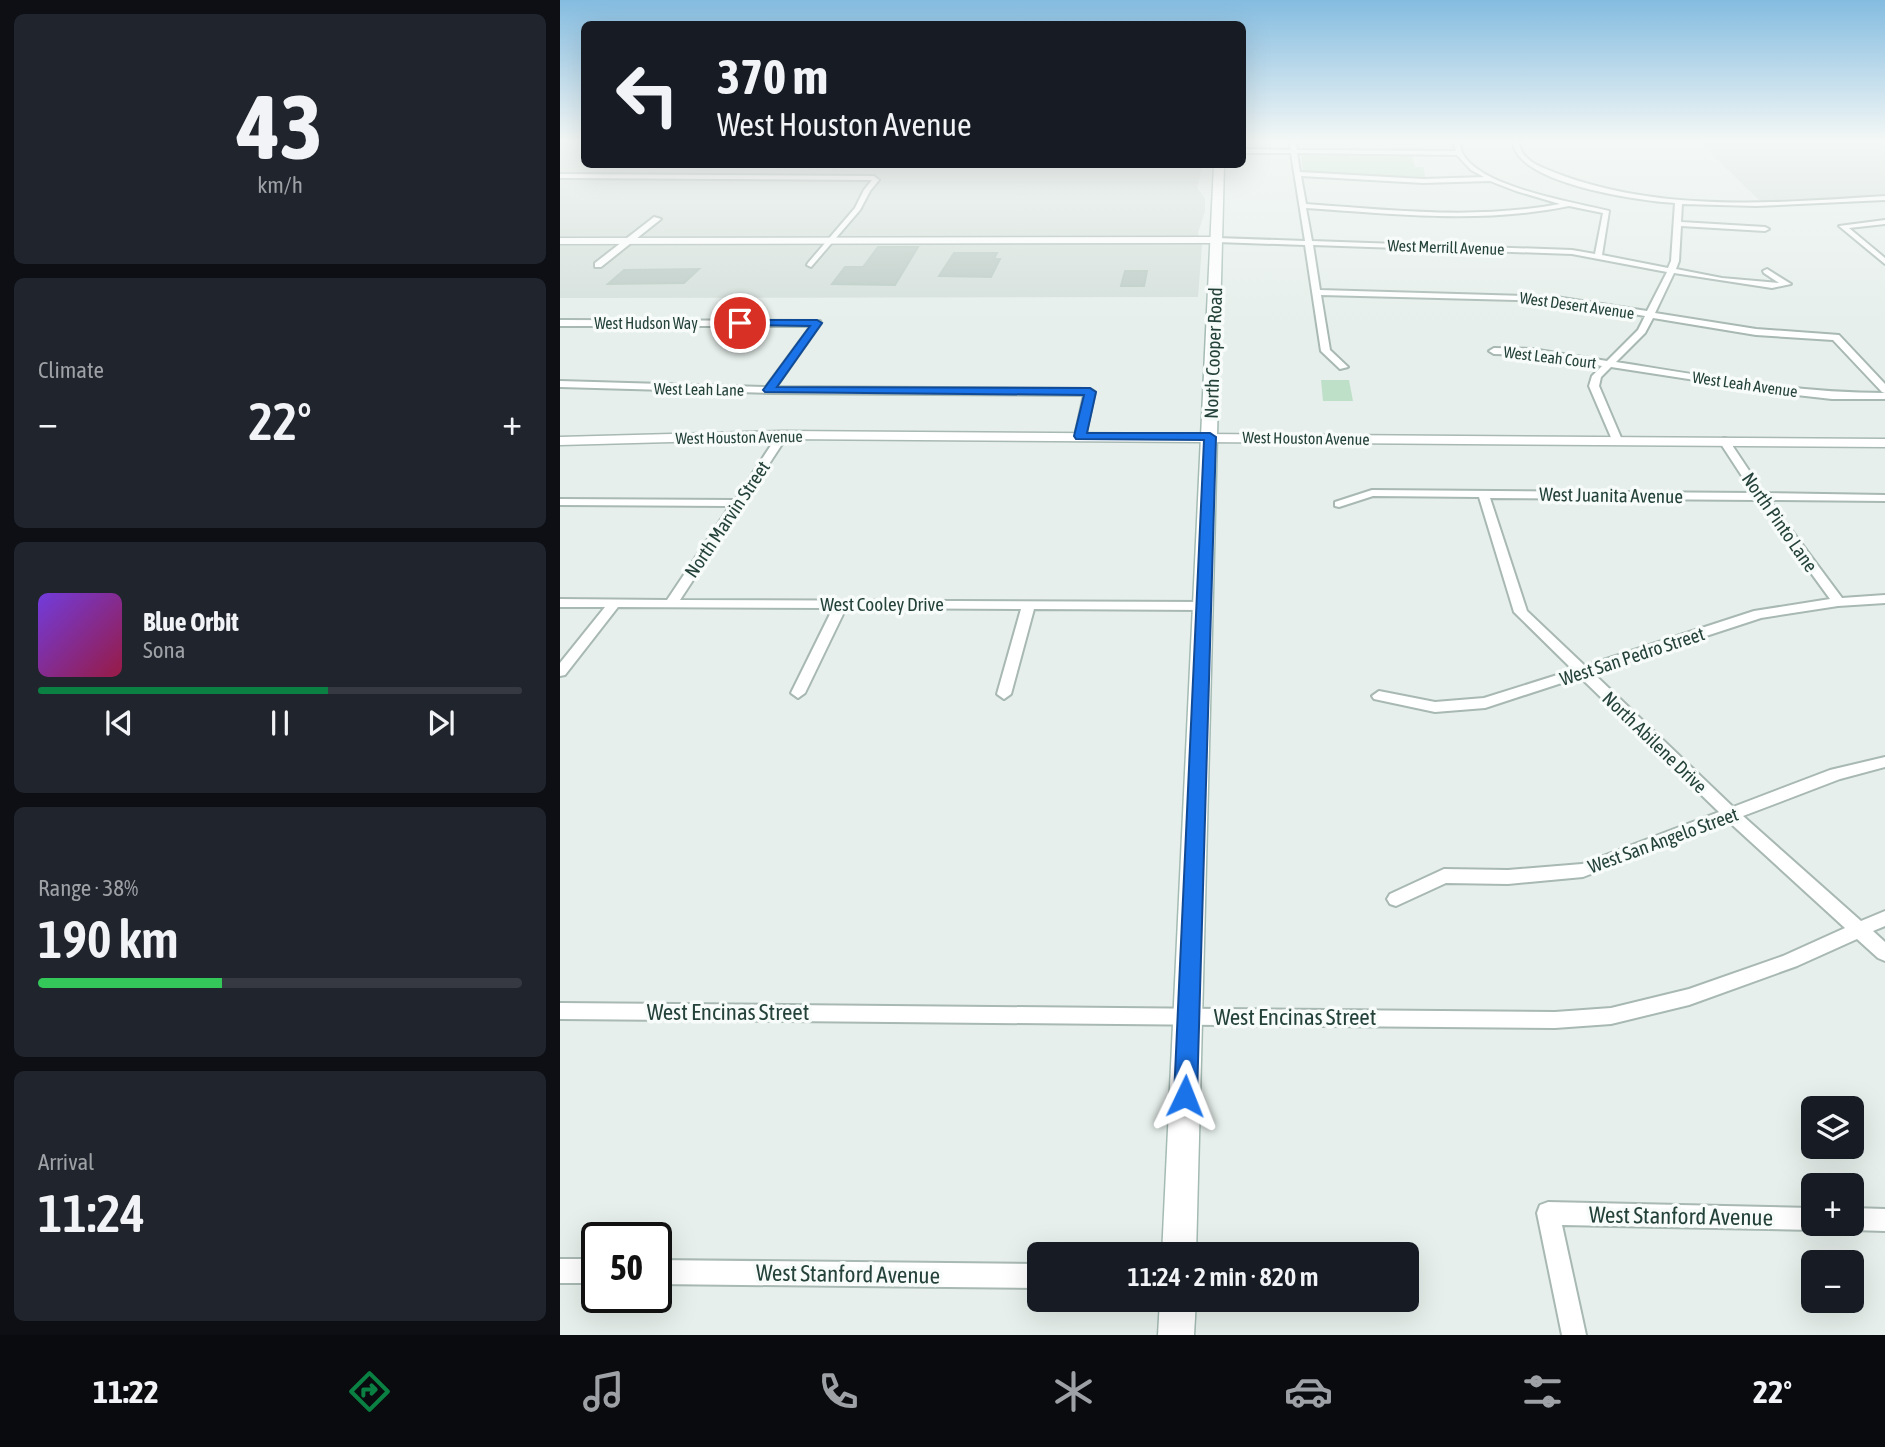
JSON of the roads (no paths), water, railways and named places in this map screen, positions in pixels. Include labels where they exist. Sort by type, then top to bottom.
[{"type":"main road","name":"North Cooper Road","points":[[1180,1242],[1218,202]]},
{"type":"main road","points":[[1176,1335],[1177,1312]]},
{"type":"street","points":[[811,265],[861,202]]},
{"type":"street","points":[[1303,202],[1326,351],[1343,367]]},
{"type":"street","points":[[1563,202],[1607,212],[1598,256]]},
{"type":"street","points":[[1616,440],[1594,386],[1606,363],[1642,331],[1671,271],[1675,261],[1679,202]]},
{"type":"street","points":[[1304,206],[1499,213],[1531,211],[1568,204]]},
{"type":"street","points":[[598,265],[657,219]]},
{"type":"street","points":[[1885,222],[1843,226],[1885,262]]},
{"type":"street","points":[[1678,224],[1765,229]]},
{"type":"street","name":"West Merrill Avenue","points":[[560,241],[1217,240],[1541,249],[1598,256],[1721,281],[1787,284],[1767,271]]},
{"type":"street","name":"West Desert Avenue","points":[[1316,292],[1556,299],[1768,333],[1836,337],[1885,390]]},
{"type":"street","name":"West Hudson Way","points":[[560,323],[817,323],[769,390]]},
{"type":"street","name":"West Leah Court","points":[[1494,351],[1532,352],[1606,363]]},
{"type":"street","name":"West Leah Avenue","points":[[1606,363],[1832,396],[1885,396]]},
{"type":"street","name":"West Leah Lane","points":[[560,384],[769,390],[1090,392],[1080,436]]},
{"type":"street","name":"West Houston Avenue","points":[[560,441],[783,435],[1885,443]]},
{"type":"street","name":"North Marvin Street","points":[[671,604],[783,435]]},
{"type":"street","name":"North Pinto Lane","points":[[1724,441],[1761,497],[1838,602]]},
{"type":"street","name":"West Juanita Avenue","points":[[1339,504],[1371,493],[1885,498]]},
{"type":"street","name":"North Abilene Drive","points":[[1483,493],[1521,612],[1732,815],[1885,953]]},
{"type":"street","points":[[560,502],[737,503]]},
{"type":"street","name":"West San Pedro Street","points":[[1379,696],[1435,708],[1485,703],[1759,614],[1838,602],[1885,599]]},
{"type":"street","name":"West Cooley Drive","points":[[560,603],[1204,606]]},
{"type":"street","points":[[560,672],[615,603]]},
{"type":"street","points":[[798,693],[842,604]]},
{"type":"street","points":[[1004,694],[1030,605]]},
{"type":"street","name":"West San Angelo Street","points":[[1396,899],[1444,876],[1508,877],[1583,870],[1836,774],[1885,762]]},
{"type":"street","name":"West Encinas Street","points":[[560,1011],[1555,1020],[1611,1016],[1689,997],[1790,961],[1885,918]]},
{"type":"street","name":"West Stanford Avenue","points":[[1574,1335],[1548,1213],[1801,1219]]},
{"type":"street","points":[[1864,1219],[1885,1220]]},
{"type":"street","points":[[560,1270],[581,1271]]},
{"type":"street","name":"West Stanford Avenue","points":[[672,1272],[1027,1276]]}]
